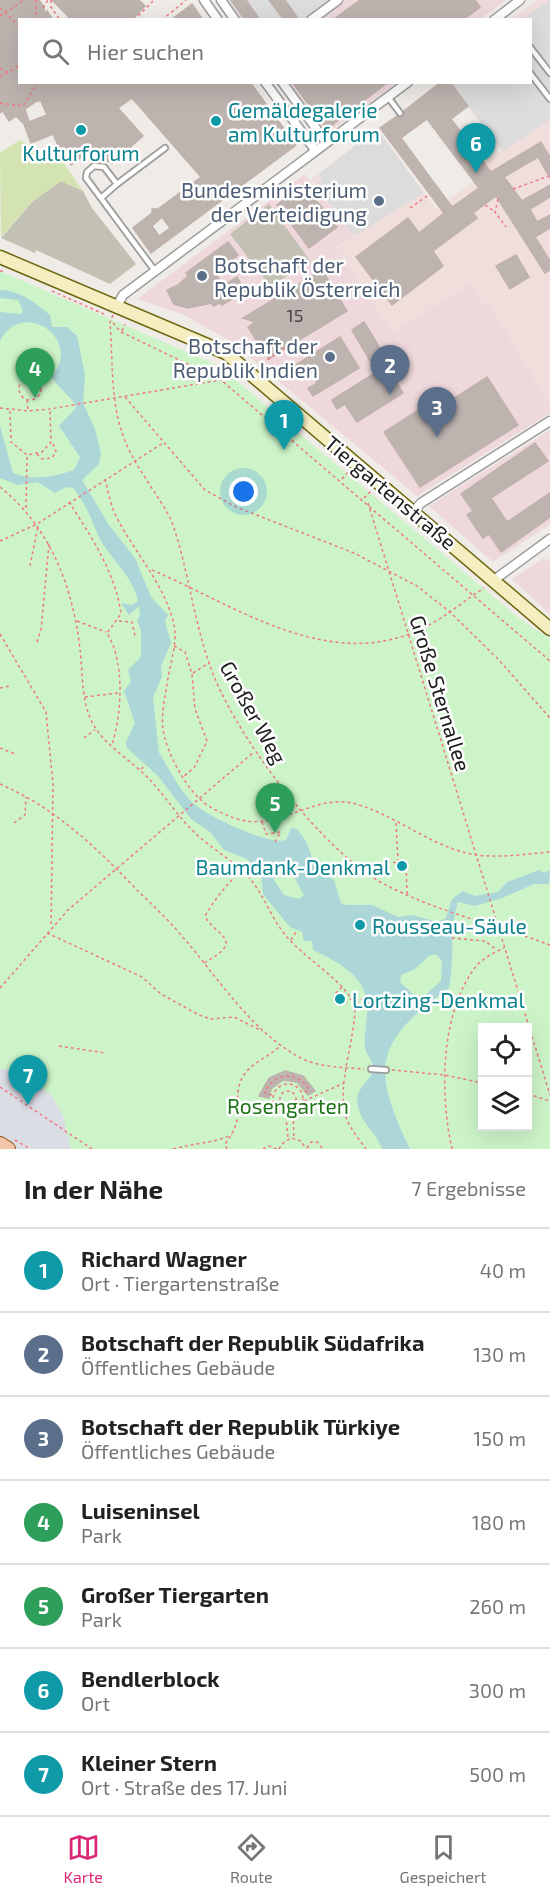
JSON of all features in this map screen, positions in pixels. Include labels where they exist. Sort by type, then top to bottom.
[{"type":"main road","name":"Tiergartenstraße","points":[[0,257],[115,310],[211,346],[239,362],[492,582],[550,629]]},
{"type":"main road","points":[[0,1144],[8,1149]]},
{"type":"street","points":[[204,0],[217,18]]},
{"type":"street","points":[[221,0],[234,18]]},
{"type":"street","points":[[314,18],[338,0]]},
{"type":"street","points":[[507,15],[520,0]]},
{"type":"street","points":[[266,84],[315,150]]},
{"type":"street","points":[[283,84],[326,142]]},
{"type":"street","points":[[115,310],[123,295],[405,84]]},
{"type":"street","points":[[414,512],[422,503],[550,421]]},
{"type":"street","points":[[492,582],[550,539]]},
{"type":"lane","points":[[533,54],[550,72]]},
{"type":"lane","points":[[532,74],[550,99]]},
{"type":"lane","points":[[388,97],[400,113]]},
{"type":"lane","points":[[101,198],[165,148]]},
{"type":"lane","points":[[117,184],[104,167],[99,165],[90,168],[86,178],[155,271]]},
{"type":"lane","points":[[371,1069],[386,1070]]},
{"type":"path","points":[[0,16],[24,0]]},
{"type":"path","points":[[36,0],[36,18]]},
{"type":"path","points":[[43,8],[50,0]]},
{"type":"path","points":[[50,0],[51,7],[59,18]]},
{"type":"path","points":[[136,18],[154,0]]},
{"type":"path","points":[[164,18],[186,0]]},
{"type":"path","points":[[0,8],[18,25]]},
{"type":"path","points":[[0,77],[18,66]]},
{"type":"path","points":[[0,68],[7,72]]},
{"type":"path","points":[[0,104],[23,106],[35,84]]},
{"type":"path","points":[[513,189],[549,176]]},
{"type":"path","points":[[410,208],[430,194]]},
{"type":"path","points":[[495,212],[498,199]]},
{"type":"path","points":[[485,205],[495,212],[506,226]]},
{"type":"path","points":[[0,271],[7,272]]},
{"type":"path","points":[[48,289],[106,315]]},
{"type":"path","name":"Großer Weg","points":[[115,310],[110,322],[115,398],[123,435],[135,462],[172,522],[209,663],[255,751],[303,811],[343,855],[382,884],[407,895],[550,945]]},
{"type":"path","points":[[113,323],[122,332],[221,380],[368,503],[550,661]]},
{"type":"path","points":[[122,332],[125,324]]},
{"type":"path","points":[[262,363],[285,348]]},
{"type":"path","points":[[0,408],[28,411],[50,409],[221,380],[235,366]]},
{"type":"path","points":[[28,378],[34,379],[40,383],[40,393],[33,399],[27,399],[21,395],[20,385],[28,378]]},
{"type":"path","points":[[125,397],[195,481],[220,500],[321,539],[387,568],[417,586],[450,612],[499,660],[550,718]]},
{"type":"path","points":[[27,399],[28,411]]},
{"type":"path","points":[[37,454],[44,460],[52,458],[56,451],[51,442],[53,430],[50,409]]},
{"type":"path","points":[[10,410],[11,442],[27,455],[37,454],[51,442]]},
{"type":"path","points":[[0,541],[38,525],[69,502],[164,443]]},
{"type":"path","points":[[26,510],[27,455]]},
{"type":"path","points":[[341,481],[351,469]]},
{"type":"path","points":[[105,479],[114,512],[151,570],[173,618],[174,646],[165,695],[163,728],[183,777],[199,799],[216,810],[239,819],[262,822],[276,821],[332,801],[341,801],[356,804],[476,855],[550,852]]},
{"type":"path","points":[[0,488],[26,510],[50,543],[68,589],[77,621],[85,697],[97,729],[140,770],[193,831],[251,880],[272,918],[291,941],[343,986],[352,998],[355,1004],[348,1067],[344,1082],[345,1116],[366,1149]]},
{"type":"path","points":[[363,500],[373,488]]},
{"type":"path","points":[[69,502],[93,540],[119,598],[121,614],[107,633]]},
{"type":"path","name":"Große Sternallee","points":[[368,503],[499,926]]},
{"type":"path","points":[[30,566],[38,525]]},
{"type":"path","points":[[37,642],[41,630],[50,543]]},
{"type":"path","points":[[151,570],[267,624],[320,640],[354,645],[381,642],[427,627],[492,582]]},
{"type":"path","points":[[77,621],[107,633],[114,649],[119,692],[117,729],[112,745]]},
{"type":"path","points":[[118,621],[132,622],[135,636]]},
{"type":"path","points":[[0,634],[46,712],[53,763],[53,876],[50,928]]},
{"type":"path","points":[[174,646],[184,652],[192,674],[195,709],[207,741],[197,763],[183,777]]},
{"type":"path","points":[[192,674],[209,663]]},
{"type":"path","points":[[0,688],[10,686]]},
{"type":"path","points":[[85,697],[119,692]]},
{"type":"path","points":[[84,738],[97,729]]},
{"type":"path","points":[[0,748],[15,754]]},
{"type":"path","points":[[0,987],[50,928],[115,867],[255,751]]},
{"type":"path","points":[[140,770],[146,765]]},
{"type":"path","points":[[0,784],[52,811],[80,833],[180,933],[265,1032],[281,1045],[303,1059],[371,1069]]},
{"type":"path","points":[[14,823],[25,816],[26,796]]},
{"type":"path","points":[[262,822],[266,834],[280,832],[275,842]]},
{"type":"path","points":[[396,822],[398,861]]},
{"type":"path","points":[[356,864],[406,862],[407,895]]},
{"type":"path","points":[[204,963],[223,950],[226,941],[223,934],[205,916],[214,901],[250,864]]},
{"type":"path","points":[[499,926],[550,1095]]},
{"type":"path","points":[[291,941],[297,930]]},
{"type":"path","points":[[46,933],[142,977],[160,994],[199,1015],[211,1019],[234,1017],[265,1032]]},
{"type":"path","points":[[453,938],[485,941],[498,951]]},
{"type":"path","points":[[452,1149],[445,1076],[449,1037],[463,991],[474,969],[485,958],[504,947]]},
{"type":"path","points":[[343,986],[334,995],[335,1003],[340,1005],[352,998]]},
{"type":"path","points":[[355,1004],[366,997]]},
{"type":"path","points":[[227,1149],[225,1143],[232,1134],[239,1114],[241,1082],[255,1063],[272,1055],[281,1045]]},
{"type":"path","points":[[59,1046],[106,1053]]},
{"type":"path","points":[[386,1070],[478,1082]]},
{"type":"path","points":[[285,1075],[286,1084]]},
{"type":"path","points":[[273,1095],[265,1093],[269,1084],[285,1075],[293,1076],[305,1083],[309,1090],[302,1093]]},
{"type":"path","points":[[303,1101],[344,1082]]},
{"type":"path","points":[[286,1084],[297,1087],[302,1093],[303,1101],[299,1109],[292,1114],[278,1111],[273,1104],[276,1089],[286,1084]]},
{"type":"path","points":[[0,1087],[92,1149]]},
{"type":"path","points":[[293,1093],[297,1087]]},
{"type":"path","points":[[276,1089],[281,1094]]},
{"type":"path","points":[[286,1091],[293,1093],[296,1099],[294,1104],[287,1107],[282,1106],[279,1098],[281,1094],[286,1091]]},
{"type":"path","points":[[532,1095],[550,1101]]},
{"type":"path","points":[[294,1104],[299,1109]]},
{"type":"path","points":[[278,1111],[282,1106]]},
{"type":"path","points":[[285,1114],[288,1139]]},
{"type":"path","points":[[292,1114],[295,1138]]},
{"type":"path","points":[[294,1126],[300,1126]]},
{"type":"path","points":[[173,1149],[190,1144],[210,1143],[232,1134]]},
{"type":"path","points":[[263,1149],[269,1146],[278,1149],[288,1139],[295,1138],[301,1141],[306,1149],[314,1142],[320,1143],[323,1149]]},
{"type":"shaded area","points":[[225,0],[330,0],[306,18],[238,18]]},
{"type":"shaded area","points":[[346,0],[506,0],[481,18],[322,18]]},
{"type":"shaded area","name":"Bundesministerium der Verteidigung","points":[[537,0],[550,0],[550,405],[489,304],[480,301],[469,284],[393,333],[335,249],[354,236],[311,179],[377,129],[436,209],[489,170],[485,163],[501,151],[451,84],[532,84],[532,18],[512,18]]},
{"type":"shaded area","points":[[550,0],[550,119],[503,151],[452,84],[532,84],[532,18],[523,18]]},
{"type":"shaded area","points":[[291,84],[395,84],[327,134]]},
{"type":"shaded area","points":[[377,129],[424,193],[354,236],[315,185],[323,179],[319,174]]},
{"type":"shaded area","points":[[305,174],[354,236],[335,248],[393,332],[469,284],[480,301],[489,304],[550,405],[550,413],[417,496],[229,340],[182,314],[137,299]]},
{"type":"shaded area","points":[[61,181],[83,191],[92,208],[136,264],[110,284],[36,250],[35,253],[1,238],[33,201]]},
{"type":"shaded area","points":[[269,204],[311,262],[270,286],[230,234]]},
{"type":"shaded area","points":[[550,430],[550,524],[493,562],[429,506]]},
{"type":"shaded area","points":[[544,558],[545,561],[550,558],[550,614],[512,579]]},
{"type":"shaded area","points":[[0,1068],[21,1073],[51,1095],[63,1115],[71,1149],[0,1149]]},
{"type":"green space","points":[[20,140],[62,161],[83,191],[61,181],[33,201],[1,237],[0,153]]},
{"type":"green space","name":"Rosengarten","points":[[0,271],[219,366],[520,619],[550,639],[550,1149],[39,1149],[0,1124]]},
{"type":"water","points":[[0,290],[14,292],[33,302],[50,315],[52,327],[67,327],[77,336],[85,375],[83,403],[95,429],[101,453],[99,464],[82,480],[109,525],[135,558],[151,597],[168,615],[165,621],[171,643],[161,666],[162,677],[153,697],[159,753],[188,798],[200,809],[224,822],[267,839],[286,840],[291,828],[297,829],[306,841],[316,868],[334,880],[341,903],[372,905],[398,917],[413,915],[437,922],[446,918],[452,899],[463,891],[475,896],[498,892],[507,882],[539,870],[544,873],[550,870],[549,884],[534,884],[502,898],[475,906],[458,902],[455,913],[449,988],[424,1007],[406,1025],[393,1041],[387,1058],[385,1077],[389,1097],[410,1149],[382,1149],[358,1106],[357,1099],[360,1089],[372,1074],[373,1069],[365,1048],[367,1003],[359,981],[346,968],[313,950],[312,941],[304,941],[302,932],[290,927],[263,894],[261,872],[247,859],[224,850],[210,832],[191,819],[158,776],[127,748],[126,742],[135,723],[124,691],[131,681],[128,670],[141,657],[141,631],[137,620],[140,616],[139,606],[129,615],[121,603],[132,605],[138,601],[131,582],[102,542],[84,504],[73,488],[66,487],[55,493],[37,482],[17,485],[0,478],[0,426],[13,473],[28,477],[58,475],[74,470],[80,457],[59,426],[76,408],[74,402],[51,378],[59,363],[60,350],[56,338],[46,328],[35,323],[22,323],[10,328],[0,341],[0,312],[21,314],[23,310],[18,300],[0,298]],"holes":[[[279,866],[292,873],[304,895],[299,899],[284,895],[274,880],[273,872]],[[430,955],[437,955],[442,962],[441,981],[424,996],[416,997],[400,982],[401,975],[415,969]]]},
{"type":"building","points":[[0,0],[39,0],[44,7],[44,14],[47,11],[52,18],[18,18],[18,84],[251,84],[296,145],[151,253],[133,228],[152,213],[152,209],[158,209],[201,177],[132,98],[118,108],[143,136],[112,163],[111,161],[103,162],[92,149],[71,165],[59,148],[53,134],[31,143],[24,124],[16,116],[9,121],[3,111],[0,113]],"holes":[[[41,101],[47,115],[29,122],[25,109]],[[162,217],[170,228],[159,236],[152,226]]]},
{"type":"building","points":[[52,0],[139,0],[145,6],[134,18],[69,17]]},
{"type":"building","points":[[231,0],[246,0],[259,18],[244,18]]},
{"type":"building","points":[[269,0],[285,0],[297,17],[282,18]]},
{"type":"building","points":[[360,0],[475,0],[480,7],[466,18],[336,18]]},
{"type":"building","points":[[192,4],[202,18],[174,18]]},
{"type":"building","points":[[293,84],[385,84],[327,129]]},
{"type":"building","points":[[438,84],[452,84],[468,106],[451,119],[491,172],[541,142],[550,157],[550,178],[538,157],[504,177],[522,201],[550,185],[550,197],[530,209],[537,222],[550,215],[550,228],[535,237],[550,261],[550,270],[545,273],[496,196],[473,213],[477,218],[433,251],[443,266],[392,305],[356,257],[408,218],[419,233],[444,213],[380,128],[397,116],[402,117],[404,111]],"holes":[[[427,119],[479,188],[452,207],[401,138]]]},
{"type":"building","points":[[304,184],[337,227],[309,248],[277,205]]},
{"type":"building","name":"Botschaft der Republik Österreich","points":[[228,242],[238,255],[216,274],[223,286],[237,277],[245,291],[222,305],[220,303],[213,306],[212,303],[188,308],[174,304],[167,290],[178,285],[188,276],[186,273]]},
{"type":"building","points":[[516,255],[529,277],[510,289],[496,266]]},
{"type":"building","points":[[322,270],[347,311],[268,359],[271,346],[263,351],[248,327],[255,322],[243,318]]},
{"type":"building","points":[[364,322],[383,353],[370,361],[352,330]]},
{"type":"building","name":"Botschaft der Republik Indien","points":[[340,337],[359,368],[313,396],[308,388],[316,384],[316,374],[307,373],[302,379],[294,366]]},
{"type":"building","points":[[386,366],[403,393],[357,422],[345,404],[337,409],[332,400]]},
{"type":"building","points":[[487,377],[518,425],[420,487],[384,432],[425,406],[430,414]]},
{"type":"building","points":[[535,443],[548,461],[491,498],[507,522],[550,493],[550,517],[501,552],[489,534],[483,538],[467,515],[473,511],[461,494]]},
{"type":"building","points":[[285,1071],[303,1076],[315,1091],[308,1095],[297,1082],[283,1080],[271,1089],[269,1098],[259,1096],[269,1078]]},
{"type":"place","name":"Gemäldegalerie am Kulturforum","points":[[216,121]]},
{"type":"place","name":"Kulturforum","points":[[81,130]]},
{"type":"place","name":"Bendlerblock","points":[[476,173]]},
{"type":"place","name":"Bundesministerium der Verteidigung","points":[[379,201]]},
{"type":"place","name":"Botschaft der Republik Österreich","points":[[202,276]]},
{"type":"place","name":"Botschaft der Republik Indien","points":[[330,357]]},
{"type":"place","name":"Botschaft der Republik Südafrika","points":[[390,395]]},
{"type":"place","name":"Luiseninsel","points":[[35,398]]},
{"type":"place","name":"Botschaft der Republik Türkiye","points":[[437,437]]},
{"type":"place","name":"Richard Wagner","points":[[284,450]]},
{"type":"place","name":"Großer Tiergarten","points":[[275,833]]},
{"type":"place","name":"Baumdank-Denkmal","points":[[402,866]]},
{"type":"place","name":"Rousseau-Säule","points":[[360,925]]},
{"type":"place","name":"Lortzing-Denkmal","points":[[340,999]]},
{"type":"place","name":"Kleiner Stern","points":[[28,1105]]}]
